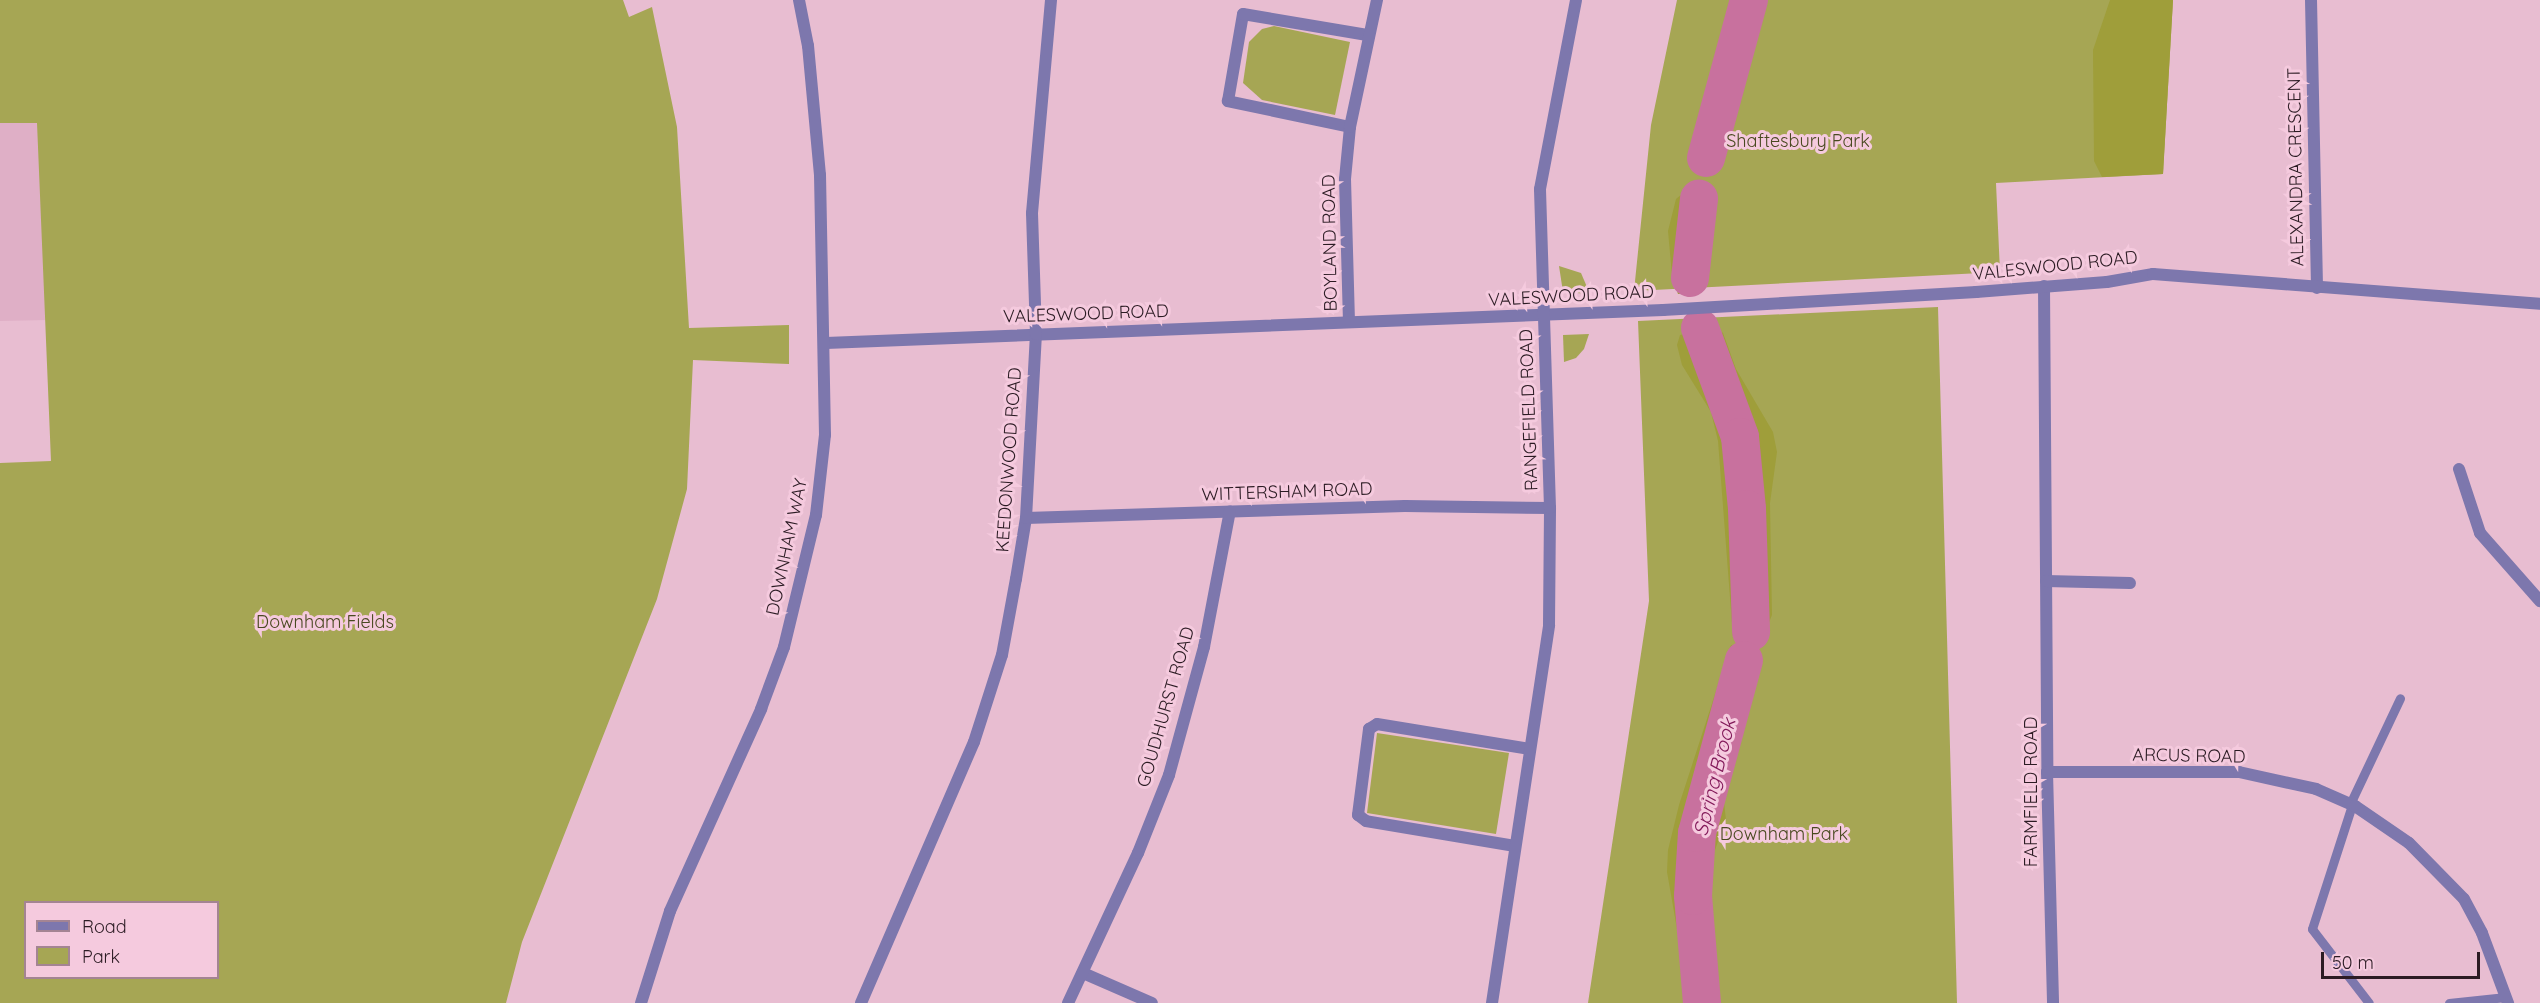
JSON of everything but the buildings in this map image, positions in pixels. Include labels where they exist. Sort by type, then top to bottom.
[{"type":"street","name":"DOWNHAM WAY","points":[[640,1003],[670,911],[761,709],[784,647],[816,515],[825,435],[826,343],[820,175],[808,46],[799,0]]},
{"type":"street","name":"KEEDONWOOD ROAD","points":[[861,1003],[974,742],[1002,655],[1026,518],[1036,334],[1032,213],[1051,0]]},
{"type":"street","name":"BOYLAND ROAD","points":[[1349,322],[1344,219],[1350,127],[1367,35],[1377,0]]},
{"type":"street","name":"RANGEFIELD ROAD","points":[[1492,1003],[1549,625],[1550,508],[1541,180],[1576,0]]},
{"type":"street","name":"ALEXANDRA CRESCENT","points":[[2311,0],[2317,288],[2540,304]]},
{"type":"street","points":[[1350,127],[1228,101],[1243,14],[1367,35]]},
{"type":"street","name":"VALESWOOD ROAD","points":[[826,343],[1543,315],[2107,282],[2153,274],[2317,288]]},
{"type":"street","name":"FARMFIELD ROAD","points":[[2044,286],[2047,772],[2053,1003]]},
{"type":"street","points":[[2459,469],[2480,533],[2540,601]]},
{"type":"street","name":"WITTERSHAM ROAD","points":[[1026,518],[1405,506],[1550,508]]},
{"type":"street","name":"GOUDHURST ROAD","points":[[1068,1003],[1169,775],[1204,647],[1230,511]]},
{"type":"street","points":[[2046,581],[2130,583]]},
{"type":"street","points":[[1515,846],[1365,821],[1358,815],[1369,729],[1377,724],[1529,749]]},
{"type":"street","name":"ARCUS ROAD","points":[[2047,772],[2240,772],[2316,789],[2351,804],[2409,843],[2464,899],[2482,933],[2507,1000]]},
{"type":"street","points":[[1083,973],[1152,1003]]},
{"type":"lane","points":[[2369,1003],[2312,929],[2351,804],[2400,698]]},
{"type":"lane","points":[[2450,1003],[2507,1000]]},
{"type":"shaded area","points":[[2110,0],[2173,0],[2163,174],[2102,177],[2094,161],[2093,50]]},
{"type":"shaded area","points":[[93,121],[48,366],[47,320],[0,321],[0,123]]},
{"type":"shaded area","points":[[1694,184],[1702,194],[1700,280],[1694,293],[1678,294],[1672,275],[1668,231],[1676,199]]},
{"type":"shaded area","points":[[1714,327],[1723,333],[1736,369],[1773,432],[1777,452],[1770,503],[1772,615],[1758,649],[1733,637],[1718,441],[1711,412],[1682,365],[1677,345],[1680,335]]},
{"type":"shaded area","points":[[1731,645],[1754,657],[1757,665],[1724,802],[1726,820],[1712,858],[1709,954],[1715,1003],[1690,1003],[1667,872],[1668,850],[1679,805]]},
{"type":"green space","name":"Downham Fields","points":[[0,0],[623,0],[629,17],[652,7],[677,127],[689,328],[789,325],[789,364],[693,360],[687,489],[657,599],[522,942],[506,1003],[0,1003],[0,463],[51,461],[37,123],[0,123]]},
{"type":"green space","name":"Shaftesbury Park","points":[[1677,0],[2173,0],[2163,174],[1996,183],[2000,272],[1634,291],[1651,125]]},
{"type":"green space","points":[[1274,26],[1350,42],[1335,115],[1262,100],[1243,83],[1249,42],[1262,29]]},
{"type":"green space","points":[[1559,266],[1581,273],[1590,294],[1563,292]]},
{"type":"green space","name":"Downham Park","points":[[1938,307],[1957,1003],[1588,1003],[1649,601],[1638,321]]},
{"type":"green space","points":[[1589,334],[1584,349],[1576,358],[1564,362],[1563,335]]},
{"type":"green space","points":[[1377,733],[1509,753],[1496,834],[1367,813]]},
{"type":"waterway","name":"Spring Brook","points":[[1706,158],[1749,0]]},
{"type":"waterway","points":[[1690,278],[1699,199]]},
{"type":"waterway","name":"Spring Brook","points":[[1700,328],[1740,437],[1747,509],[1751,632]]},
{"type":"waterway","name":"Spring Brook","points":[[1702,1003],[1693,896],[1697,833],[1744,660]]}]
